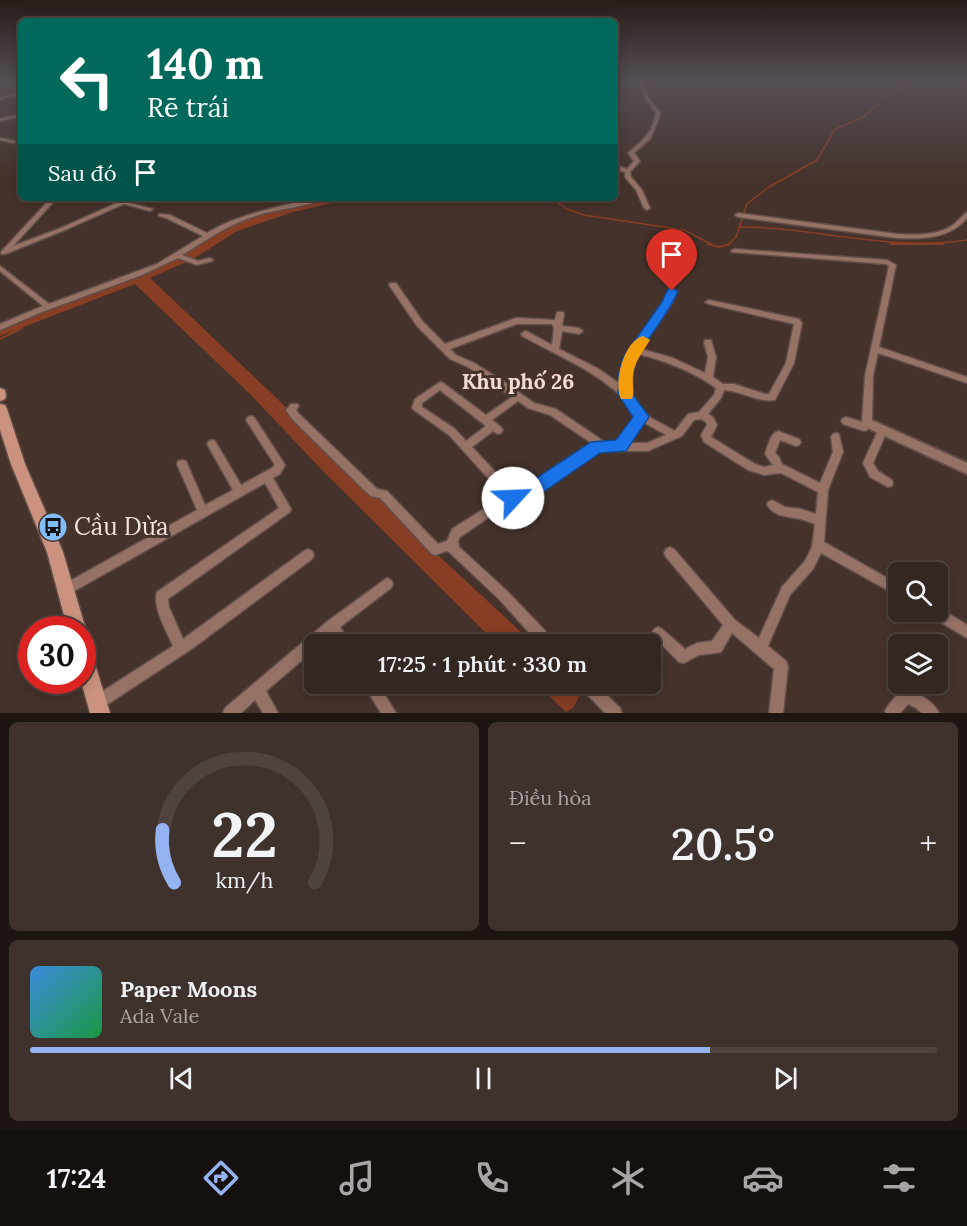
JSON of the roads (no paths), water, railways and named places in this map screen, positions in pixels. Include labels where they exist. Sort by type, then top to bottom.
[{"type":"main road","points":[[0,409],[18,464],[55,552],[73,616]]},
{"type":"street","points":[[647,208],[639,190],[628,177],[628,171],[637,161],[631,153],[652,134],[652,126],[657,119],[657,114]]},
{"type":"street","points":[[0,120],[16,116]]},
{"type":"street","points":[[0,139],[13,142]]},
{"type":"street","points":[[618,168],[628,171]]},
{"type":"street","points":[[2,253],[51,201]]},
{"type":"street","points":[[0,327],[46,306],[121,281],[179,256],[208,236],[235,222],[268,210],[309,201]]},
{"type":"street","points":[[2,253],[123,202],[150,209]]},
{"type":"street","points":[[738,215],[919,237],[938,235],[954,227],[967,214]]},
{"type":"street","points":[[161,215],[168,216],[208,236]]},
{"type":"street","points":[[734,251],[887,262],[893,265],[869,376],[867,423]]},
{"type":"street","points":[[179,256],[192,261],[210,260]]},
{"type":"street","points":[[0,268],[46,306]]},
{"type":"street","points":[[393,285],[420,324],[453,357],[471,365],[531,406],[554,412],[603,446]]},
{"type":"street","points":[[626,394],[626,372],[629,359],[668,303],[672,291]]},
{"type":"street","points":[[636,351],[669,360],[709,378],[721,387],[730,386],[761,397],[772,398],[790,363],[798,323],[709,302]]},
{"type":"street","points":[[555,350],[560,314]]},
{"type":"street","points":[[443,348],[516,321],[554,322],[558,328]]},
{"type":"street","points":[[558,328],[579,330]]},
{"type":"street","points":[[525,333],[578,360],[626,394],[641,417],[652,420],[675,435]]},
{"type":"street","points":[[708,342],[711,357],[709,378]]},
{"type":"street","points":[[875,349],[967,380]]},
{"type":"street","points":[[492,425],[440,385],[418,401],[417,408],[452,432],[513,498]]},
{"type":"street","points":[[538,634],[454,547],[452,541],[456,533],[513,498],[524,496],[597,447],[648,447],[675,435],[691,417],[702,415],[718,396],[721,387]]},
{"type":"street","points":[[466,446],[492,425],[518,396]]},
{"type":"street","points":[[294,406],[291,410],[296,416],[369,488],[375,493],[383,494],[436,550],[446,546],[454,547]]},
{"type":"street","points":[[702,415],[710,420],[712,425],[706,435],[707,439],[752,467],[764,471],[780,469],[823,490]]},
{"type":"street","points":[[620,447],[641,417]]},
{"type":"street","points":[[65,590],[239,492],[280,465],[251,420]]},
{"type":"street","points":[[846,421],[864,426],[867,423]]},
{"type":"street","points":[[867,423],[967,470]]},
{"type":"street","points":[[882,431],[868,463],[874,474],[888,483]]},
{"type":"street","points":[[780,469],[770,454],[776,437],[778,435],[796,442]]},
{"type":"street","points":[[762,648],[786,591],[809,565],[818,545],[823,490],[836,458],[836,437]]},
{"type":"street","points":[[212,444],[239,492]]},
{"type":"street","points":[[182,464],[203,512]]},
{"type":"street","points":[[180,648],[163,607],[161,596],[286,509],[266,476]]},
{"type":"street","points":[[772,505],[783,512],[801,514],[820,521]]},
{"type":"street","points":[[818,545],[888,584]]},
{"type":"street","points":[[670,553],[731,624],[781,666],[776,713]]},
{"type":"street","points":[[98,708],[309,555]]},
{"type":"street","points":[[230,713],[332,626],[387,584]]},
{"type":"street","points":[[948,620],[967,632]]},
{"type":"street","points":[[658,633],[677,654],[684,657],[698,649],[716,646],[731,624]]},
{"type":"street","points":[[332,626],[337,634]]},
{"type":"street","points":[[257,690],[271,713]]},
{"type":"street","points":[[377,694],[389,713]]},
{"type":"street","points":[[597,694],[615,713]]},
{"type":"street","points":[[892,711],[906,696],[921,703],[932,713]]},
{"type":"waterway","points":[[739,227],[747,204],[769,187],[817,160],[835,129],[866,114]]},
{"type":"waterway","points":[[555,201],[567,209],[584,215],[684,230],[713,245]]},
{"type":"waterway","points":[[729,244],[736,237],[739,227]]},
{"type":"waterway","points":[[739,227],[909,243],[967,240]]},
{"type":"waterway","points":[[708,244],[719,247],[729,244]]},
{"type":"waterway","points":[[890,244],[943,244]]},
{"type":"waterway","points":[[0,339],[22,328]]},
{"type":"place","name":"Cầu Dừa","points":[[53,527]]},
{"type":"district","name":"Khu phố 26","points":[[518,382]]}]
